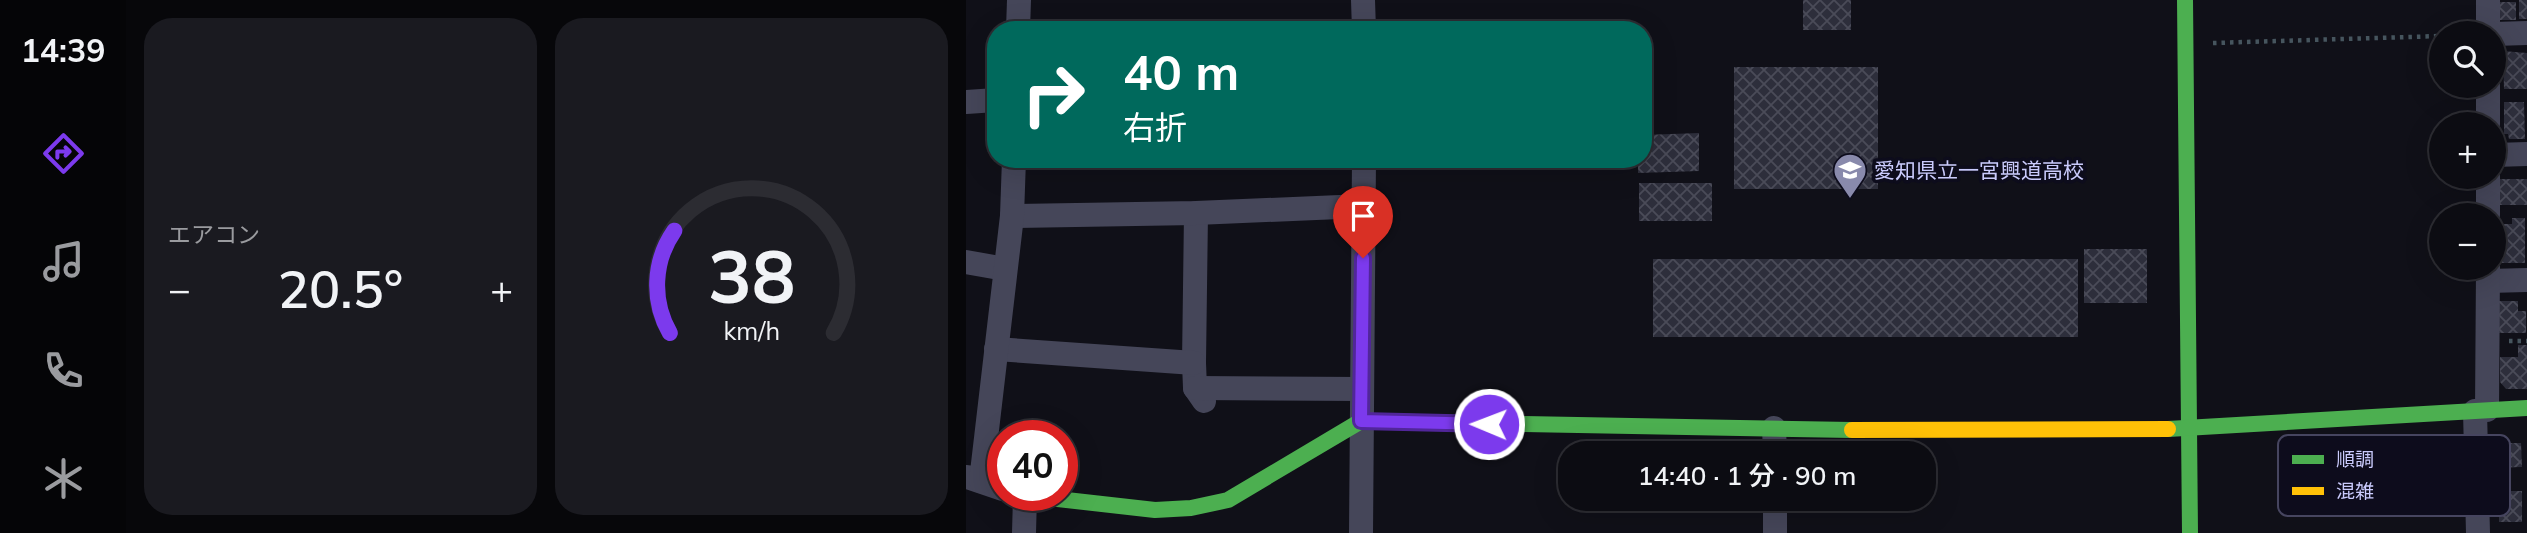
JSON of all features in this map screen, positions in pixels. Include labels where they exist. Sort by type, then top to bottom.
[{"type":"street","points":[[1018,21],[1019,0]]},
{"type":"street","points":[[1363,0],[1364,21]]},
{"type":"street","points":[[2185,0],[2190,533]]},
{"type":"street","points":[[2488,0],[2488,21]]},
{"type":"street","points":[[2506,34],[2527,33]]},
{"type":"street","points":[[966,102],[987,101]]},
{"type":"street","points":[[2506,155],[2527,154]]},
{"type":"street","points":[[998,420],[996,349],[1012,216],[1014,168]]},
{"type":"street","points":[[1361,533],[1364,168]]},
{"type":"street","points":[[1012,216],[1196,213],[1363,206]]},
{"type":"street","points":[[1196,213],[1194,363],[1200,395],[1362,389]]},
{"type":"street","points":[[966,262],[1005,269]]},
{"type":"street","points":[[2506,277],[2527,280]]},
{"type":"street","points":[[2480,435],[2488,280]]},
{"type":"street","points":[[996,349],[1194,363]]},
{"type":"street","points":[[1078,499],[1155,510],[1191,508],[1228,500],[1361,421],[1774,428],[2146,430],[2527,408]]},
{"type":"street","points":[[1774,428],[1774,441]]},
{"type":"street","points":[[1012,511],[1024,533]]},
{"type":"street","points":[[1775,511],[1775,533]]},
{"type":"path","points":[[2185,44],[2429,36]]},
{"type":"building","points":[[1803,0],[1851,0],[1851,30],[1803,30]]},
{"type":"building","points":[[2519,0],[2527,0],[2527,19],[2519,19]]},
{"type":"building","points":[[2497,2],[2516,2],[2516,20],[2497,20]]},
{"type":"building","points":[[2506,51],[2527,53],[2527,89],[2506,89]]},
{"type":"building","points":[[1734,67],[1878,67],[1878,189],[1734,189]]},
{"type":"building","points":[[2504,102],[2524,102],[2525,139],[2509,139]]},
{"type":"building","points":[[1699,133],[1699,171],[1638,173],[1638,168],[1652,168],[1652,135]]},
{"type":"building","points":[[2506,179],[2527,179],[2527,205],[2500,203],[2500,189],[2506,189]]},
{"type":"building","points":[[1639,183],[1712,183],[1712,221],[1639,221]]},
{"type":"building","points":[[2512,218],[2525,218],[2525,263],[2506,263],[2506,224],[2512,224]]},
{"type":"building","points":[[2084,249],[2147,249],[2147,303],[2084,303]]},
{"type":"building","points":[[1653,259],[2078,259],[2078,337],[1653,337]]},
{"type":"building","points":[[2498,301],[2518,301],[2518,311],[2526,311],[2526,333],[2499,333]]},
{"type":"building","points":[[2518,345],[2527,345],[2527,389],[2506,389],[2500,382],[2500,357],[2518,357]]},
{"type":"building","points":[[2510,443],[2521,443],[2522,467],[2510,467]]},
{"type":"building","points":[[2510,491],[2522,491],[2522,522],[2499,522],[2499,517],[2494,517],[2510,516]]},
{"type":"traffic: fast","points":[[2185,0],[2190,533]]},
{"type":"traffic: fast","points":[[2168,429],[2527,408]]},
{"type":"traffic: fast","points":[[1078,501],[1155,510],[1191,508],[1228,500],[1361,421],[1852,430]]},
{"type":"traffic: slow","points":[[1852,430],[2168,429]]},
{"type":"place","name":"愛知県立一宮興道高校","points":[[1850,200]]},
{"type":"route","points":[[1363,258],[1361,421],[1489,424]]}]
